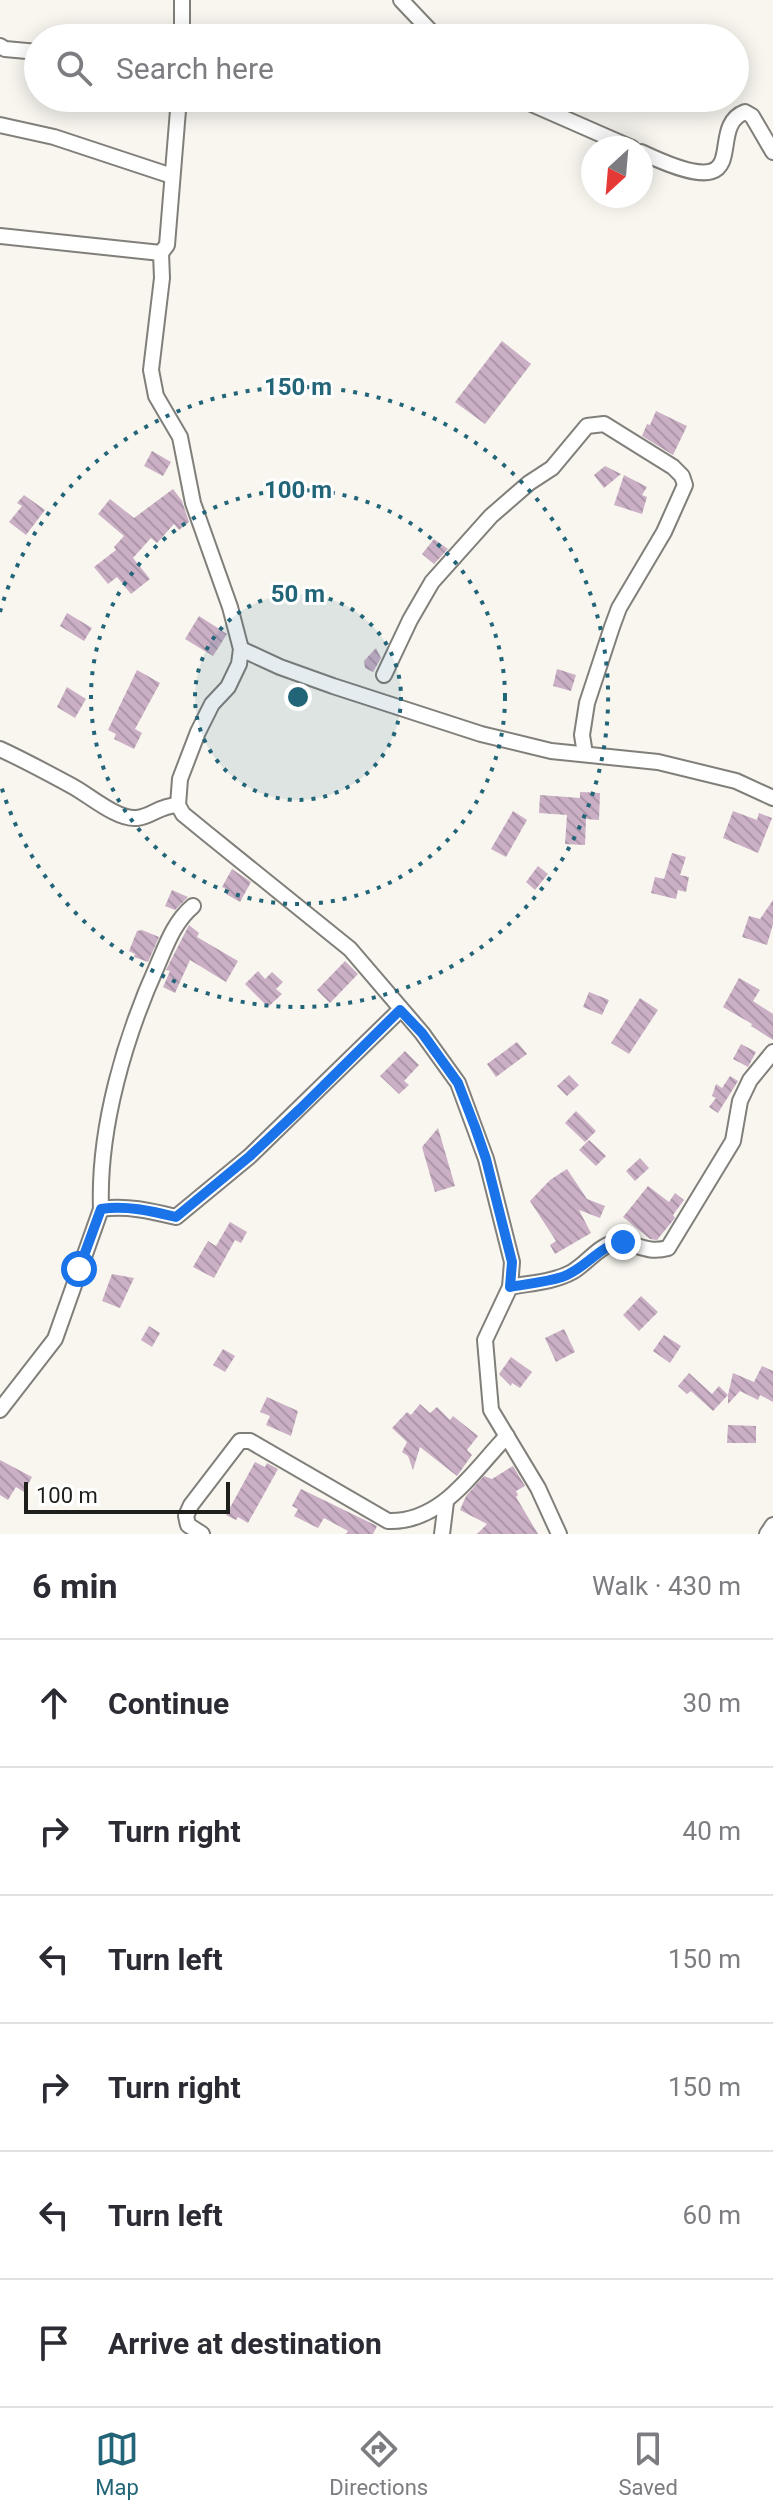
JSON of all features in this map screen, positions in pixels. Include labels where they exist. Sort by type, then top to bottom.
[{"type":"street","points":[[182,0],[182,24]]},
{"type":"street","points":[[401,0],[424,24]]},
{"type":"street","points":[[2,50],[24,51]]},
{"type":"street","points":[[178,112],[167,245],[161,253],[162,278],[151,370],[156,396],[180,437],[193,503],[230,607],[241,649],[239,664],[228,687],[212,704],[198,732],[180,779],[178,805],[183,814],[350,949],[422,1033],[458,1083],[486,1159],[512,1262],[510,1287],[485,1340],[488,1399],[491,1410],[538,1488],[559,1534]]},
{"type":"street","points":[[550,112],[605,136]]},
{"type":"street","points":[[653,158],[677,169],[707,174],[717,169],[724,160],[732,123],[737,115],[745,112],[752,116],[773,152]]},
{"type":"street","points":[[0,125],[54,137],[172,176]]},
{"type":"street","points":[[0,236],[161,253]]},
{"type":"street","points":[[384,675],[432,582],[491,516],[529,483],[552,468],[587,426],[604,424],[673,467],[682,476],[685,485],[664,532],[619,608],[587,703],[582,735],[585,754]]},
{"type":"street","points":[[241,649],[293,672],[481,734],[551,751],[658,762],[736,781],[773,798]]},
{"type":"street","points":[[0,749],[108,809],[135,818],[150,814],[161,806],[178,805]]},
{"type":"street","points":[[0,1410],[55,1339],[101,1209],[100,1177],[119,1069],[129,1035],[169,938],[182,915],[193,906]]},
{"type":"street","points":[[101,1209],[141,1209],[176,1217],[250,1156],[400,1010]]},
{"type":"street","points":[[510,1287],[561,1277],[608,1244],[623,1242],[653,1252],[668,1248],[733,1141],[740,1101],[750,1080],[772,1055]]},
{"type":"street","points":[[202,1534],[188,1525],[186,1516],[240,1441],[250,1441],[388,1521],[402,1521],[446,1502],[507,1436]]},
{"type":"street","points":[[442,1534],[446,1502]]},
{"type":"street","points":[[767,1534],[773,1525]]},
{"type":"building","points":[[502,341],[531,364],[485,424],[455,402]]},
{"type":"building","points":[[656,411],[687,426],[673,455],[642,436]]},
{"type":"building","points":[[152,451],[171,462],[163,476],[144,466]]},
{"type":"building","points":[[605,466],[621,474],[604,488],[594,475]]},
{"type":"building","points":[[624,475],[647,487],[642,495],[647,497],[642,514],[614,505]]},
{"type":"building","points":[[173,489],[182,501],[189,522],[179,530],[174,524],[157,543],[151,538],[133,558],[150,579],[131,594],[117,577],[108,584],[94,567],[116,550],[114,547],[124,536],[98,514],[110,499],[134,518]]},
{"type":"building","points":[[24,495],[45,510],[26,535],[9,522],[22,506],[17,503]]},
{"type":"building","points":[[434,539],[448,549],[434,564],[422,554]]},
{"type":"building","points":[[67,613],[92,628],[84,641],[60,626]]},
{"type":"building","points":[[199,616],[227,634],[213,656],[185,639]]},
{"type":"building","points":[[376,648],[381,658],[373,672],[365,668],[364,661]]},
{"type":"building","points":[[557,669],[576,675],[571,691],[553,686]]},
{"type":"building","points":[[137,670],[160,683],[135,729],[142,733],[134,749],[114,739],[116,734],[108,730]]},
{"type":"building","points":[[67,687],[86,699],[75,718],[57,707]]},
{"type":"building","points":[[580,792],[600,793],[599,820],[586,819],[585,845],[565,844],[567,815],[539,813],[540,795],[580,798]]},
{"type":"building","points":[[513,811],[527,820],[506,857],[491,849]]},
{"type":"building","points":[[733,811],[757,820],[759,813],[772,818],[758,853],[723,838]]},
{"type":"building","points":[[672,853],[686,857],[680,875],[689,877],[686,892],[678,890],[676,899],[651,893],[655,877],[664,879]]},
{"type":"building","points":[[538,866],[548,874],[535,890],[526,882]]},
{"type":"building","points":[[232,869],[251,882],[240,902],[226,894],[228,890],[222,887]]},
{"type":"building","points":[[172,890],[188,897],[175,910],[165,906]]},
{"type":"building","points":[[773,900],[773,924],[767,945],[742,937],[749,916],[760,919]]},
{"type":"building","points":[[189,925],[199,933],[197,937],[238,961],[226,982],[190,960],[175,993],[163,987],[170,971],[166,970]]},
{"type":"building","points":[[137,931],[159,937],[148,962],[134,957],[135,954],[129,951]]},
{"type":"building","points":[[345,961],[358,974],[330,1003],[317,990]]},
{"type":"building","points":[[258,971],[265,979],[272,972],[283,982],[276,989],[282,994],[268,1007],[245,984]]},
{"type":"building","points":[[739,978],[760,990],[753,1001],[773,1014],[773,1040],[723,1007]]},
{"type":"building","points":[[589,992],[609,1000],[602,1015],[583,1007]]},
{"type":"building","points":[[640,998],[658,1010],[629,1054],[611,1043]]},
{"type":"building","points":[[517,1042],[527,1054],[496,1077],[487,1064]]},
{"type":"building","points":[[741,1044],[756,1052],[748,1067],[733,1059]]},
{"type":"building","points":[[405,1051],[419,1065],[404,1081],[409,1085],[399,1094],[380,1076]]},
{"type":"building","points":[[569,1075],[579,1085],[567,1096],[557,1086]]},
{"type":"building","points":[[730,1076],[738,1081],[718,1113],[709,1107],[716,1098],[712,1096],[716,1084],[722,1088]]},
{"type":"building","points":[[576,1111],[596,1131],[585,1142],[565,1123]]},
{"type":"building","points":[[438,1128],[455,1186],[435,1192],[422,1147]]},
{"type":"building","points":[[589,1140],[606,1156],[596,1166],[579,1150]]},
{"type":"building","points":[[640,1158],[649,1168],[635,1181],[626,1171]]},
{"type":"building","points":[[567,1169],[587,1199],[605,1206],[600,1218],[579,1210],[591,1233],[555,1254],[550,1245],[556,1241],[530,1201],[550,1180]]},
{"type":"building","points":[[648,1186],[669,1202],[675,1193],[684,1200],[673,1215],[675,1218],[657,1240],[650,1239],[623,1217]]},
{"type":"building","points":[[230,1222],[247,1232],[241,1243],[235,1240],[214,1278],[193,1267],[208,1241],[216,1246]]},
{"type":"building","points":[[112,1274],[134,1278],[120,1308],[102,1301]]},
{"type":"building","points":[[641,1296],[658,1312],[639,1331],[623,1315]]},
{"type":"building","points":[[149,1326],[160,1333],[152,1347],[141,1340]]},
{"type":"building","points":[[564,1329],[575,1352],[556,1362],[545,1338]]},
{"type":"building","points":[[664,1335],[681,1346],[670,1363],[653,1351]]},
{"type":"building","points":[[223,1349],[235,1356],[225,1372],[213,1365]]},
{"type":"building","points":[[511,1357],[532,1372],[520,1388],[512,1383],[511,1386],[499,1374]]},
{"type":"building","points":[[762,1366],[773,1371],[773,1402],[760,1395],[758,1400],[740,1391],[728,1404],[733,1373],[754,1382]]},
{"type":"building","points":[[689,1373],[712,1394],[719,1386],[728,1395],[713,1411],[691,1391],[687,1394],[678,1386]]},
{"type":"building","points":[[267,1397],[298,1411],[291,1436],[266,1425],[270,1416],[260,1412]]},
{"type":"building","points":[[420,1404],[430,1413],[437,1407],[450,1420],[453,1416],[478,1436],[467,1450],[472,1455],[457,1476],[420,1447],[413,1470],[408,1456],[402,1452],[407,1442],[392,1428],[407,1412],[411,1415]]},
{"type":"building","points":[[728,1425],[756,1426],[756,1443],[727,1443]]},
{"type":"building","points":[[0,1460],[32,1477],[24,1492],[16,1487],[8,1500],[0,1495]]},
{"type":"building","points":[[255,1462],[265,1467],[267,1463],[278,1469],[248,1523],[226,1515]]},
{"type":"building","points":[[513,1466],[525,1486],[516,1491],[516,1497],[538,1534],[477,1534],[487,1524],[460,1510],[466,1496],[484,1476],[492,1479]]},
{"type":"building","points":[[301,1489],[377,1526],[373,1534],[346,1534],[348,1531],[324,1518],[318,1528],[294,1516],[298,1509],[292,1506]]},
{"type":"route","points":[[79,1269],[101,1209],[141,1209],[176,1217],[250,1156],[400,1010],[422,1033],[458,1083],[486,1159],[507,1240],[512,1262],[510,1287],[561,1277],[608,1244],[623,1242]]}]
